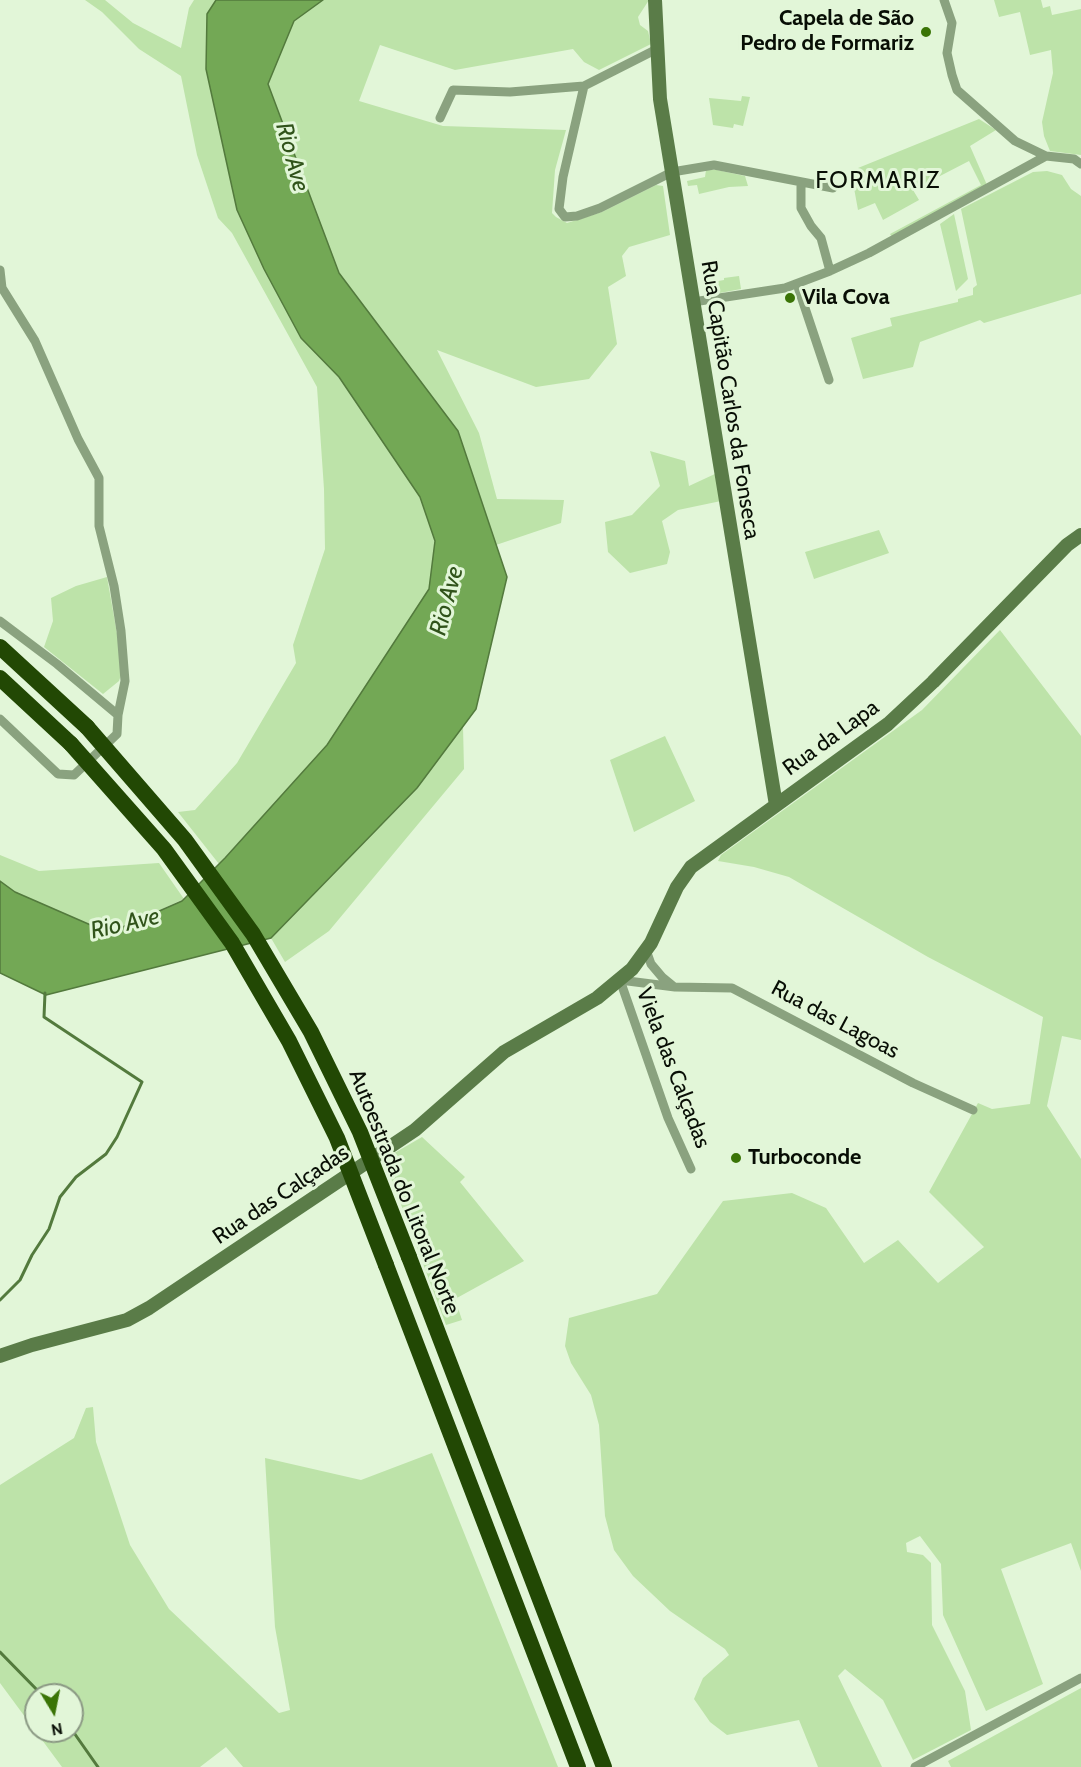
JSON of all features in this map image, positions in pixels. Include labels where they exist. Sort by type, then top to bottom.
[{"type":"highway","name":"Autoestrada do Litoral Norte","points":[[0,647],[87,727],[185,840],[253,934],[311,1032],[360,1132],[604,1767]]},
{"type":"highway","name":"Autoestrada do Litoral Norte","points":[[0,678],[71,744],[164,849],[231,943],[289,1041],[337,1138],[578,1767]]},
{"type":"main road","name":"Rua Capitão Carlos da Fonseca","points":[[655,0],[660,99],[776,805]]},
{"type":"main road","name":"Rua da Lapa","points":[[620,980],[632,969],[651,943],[676,886],[691,867],[888,724],[933,682],[1067,545],[1081,535]]},
{"type":"main road","name":"Rua das Calçadas","points":[[0,1356],[32,1345],[128,1320],[149,1308],[415,1130],[504,1052],[597,998],[620,980]]},
{"type":"street","points":[[944,0],[952,23],[947,52],[957,90],[1015,141],[1046,156],[1074,159],[1081,165]]},
{"type":"street","points":[[440,118],[453,90],[510,92],[584,86],[657,49]]},
{"type":"street","points":[[584,86],[560,198],[559,209],[566,217],[577,216],[600,208],[672,172],[714,165],[833,188]]},
{"type":"street","points":[[1026,167],[1030,153],[1028,148]]},
{"type":"street","points":[[693,302],[797,284],[830,271],[869,253],[1046,156]]},
{"type":"street","points":[[801,182],[801,208],[821,238],[830,271]]},
{"type":"street","points":[[0,270],[3,295],[35,341],[78,439],[99,478],[99,526],[114,586],[122,631],[125,681],[118,715],[117,734],[74,776],[58,774],[0,719]]},
{"type":"street","points":[[797,284],[829,380]]},
{"type":"street","points":[[0,621],[57,664],[118,715]]},
{"type":"street","points":[[646,950],[651,964],[675,987]]},
{"type":"street","name":"Rua das Lagoas","points":[[620,980],[675,987],[732,988],[913,1083],[973,1110]]},
{"type":"street","name":"Viela das Calçadas","points":[[620,980],[668,1118],[691,1169]]},
{"type":"street","points":[[915,1767],[1081,1678]]},
{"type":"shaded area","points":[[85,0],[105,0],[133,23],[181,48],[189,8],[194,0],[216,0],[207,14],[206,69],[237,210],[264,269],[301,338],[339,377],[420,497],[435,541],[429,589],[327,745],[219,864],[178,812],[195,810],[237,763],[296,663],[293,645],[325,549],[324,489],[317,387],[232,233],[218,218],[197,155],[181,76],[139,49],[102,12]]},
{"type":"shaded area","points":[[323,0],[649,0],[638,17],[640,25],[648,31],[651,44],[599,70],[584,62],[573,49],[455,70],[380,45],[359,101],[443,126],[566,130],[555,170],[552,213],[567,223],[602,212],[656,185],[663,186],[670,235],[629,247],[622,256],[626,276],[608,287],[617,344],[589,379],[536,387],[437,350],[479,433],[497,499],[564,500],[561,523],[496,545],[458,431],[339,273],[268,84],[294,20]]},
{"type":"shaded area","points":[[994,0],[1041,0],[1043,8],[1050,6],[1052,15],[1081,9],[1081,155],[1050,151],[1044,136],[1042,122],[1053,73],[1051,50],[1030,55],[1020,12],[999,17]]},
{"type":"shaded area","points":[[742,96],[750,97],[743,126],[734,124],[733,128],[713,125],[709,98],[741,101]]},
{"type":"shaded area","points":[[979,119],[996,130],[970,146],[987,185],[892,237],[890,234],[981,185],[969,161],[913,190],[919,200],[883,220],[875,203],[858,210],[854,188],[864,184],[858,168]]},
{"type":"shaded area","points":[[706,170],[745,176],[748,186],[729,187],[699,194],[697,185],[688,186],[687,181],[705,177]]},
{"type":"shaded area","points":[[1047,171],[1062,175],[1071,189],[1081,196],[1081,294],[984,323],[980,320],[920,342],[913,367],[863,379],[851,338],[892,326],[890,318],[958,302],[958,299],[973,295],[973,288],[977,285],[961,209],[1033,172]]},
{"type":"shaded area","points":[[954,214],[968,279],[956,291],[940,224]]},
{"type":"shaded area","points":[[739,276],[741,289],[709,295],[707,283]]},
{"type":"shaded area","points":[[650,451],[685,461],[689,486],[717,473],[721,501],[678,510],[662,521],[670,552],[667,564],[630,573],[608,552],[605,522],[632,515],[660,486]]},
{"type":"shaded area","points":[[879,530],[889,553],[814,579],[805,552]]},
{"type":"shaded area","points":[[107,577],[119,645],[121,675],[119,681],[103,694],[44,647],[53,621],[51,598],[76,586]]},
{"type":"shaded area","points":[[1000,630],[1081,736],[1081,1040],[1062,1036],[1047,1106],[1081,1159],[1081,1571],[1071,1543],[1001,1569],[1043,1684],[986,1711],[943,1615],[941,1564],[920,1536],[906,1543],[907,1552],[923,1555],[931,1563],[932,1625],[965,1691],[971,1730],[913,1760],[883,1700],[845,1669],[838,1676],[882,1767],[818,1767],[799,1720],[727,1735],[710,1722],[694,1699],[703,1678],[729,1655],[725,1649],[670,1611],[633,1576],[614,1550],[605,1516],[599,1425],[591,1395],[571,1363],[565,1346],[569,1318],[657,1294],[723,1201],[792,1193],[826,1208],[864,1263],[898,1240],[938,1283],[984,1247],[929,1192],[978,1103],[992,1109],[1030,1104],[1043,1017],[928,957],[789,877],[754,867],[718,861],[721,855],[922,710]]},
{"type":"shaded area","points":[[463,726],[464,769],[329,931],[285,962],[271,938],[417,788]]},
{"type":"shaded area","points":[[665,736],[695,801],[634,832],[610,760]]},
{"type":"shaded area","points":[[0,855],[39,871],[159,863],[184,899],[109,933],[15,892],[0,881]]},
{"type":"shaded area","points":[[422,1137],[465,1177],[460,1182],[524,1261],[455,1299],[462,1320],[446,1325],[384,1159]]},
{"type":"shaded area","points":[[93,1407],[96,1442],[130,1545],[169,1609],[279,1713],[290,1710],[275,1627],[265,1458],[361,1480],[432,1453],[558,1767],[243,1767],[226,1747],[200,1767],[62,1767],[44,1743],[84,1743],[84,1683],[24,1683],[24,1716],[0,1683],[0,1485],[74,1438],[86,1408]]},
{"type":"shaded area","points":[[1081,1688],[1081,1767],[951,1767],[948,1761]]},
{"type":"water","name":"Rio Ave","points":[[216,0],[323,0],[294,21],[268,84],[339,273],[458,431],[507,577],[476,709],[417,788],[271,938],[46,995],[0,973],[0,881],[15,892],[109,933],[182,901],[225,858],[327,745],[429,589],[435,541],[420,497],[339,377],[301,338],[264,269],[237,210],[206,69],[207,14]]},
{"type":"waterway","points":[[0,1300],[20,1280],[32,1255],[49,1229],[60,1197],[76,1177],[106,1154],[117,1137],[142,1082],[44,1017],[45,993]]},
{"type":"waterway","points":[[0,1652],[30,1683]]},
{"type":"waterway","points":[[81,1743],[98,1767]]},
{"type":"place","name":"Capela de São Pedro de Formariz","points":[[926,32]]},
{"type":"place","name":"Vila Cova","points":[[790,298]]},
{"type":"place","name":"Turboconde","points":[[736,1158]]},
{"type":"district","name":"FORMARIZ","points":[[878,181]]}]
